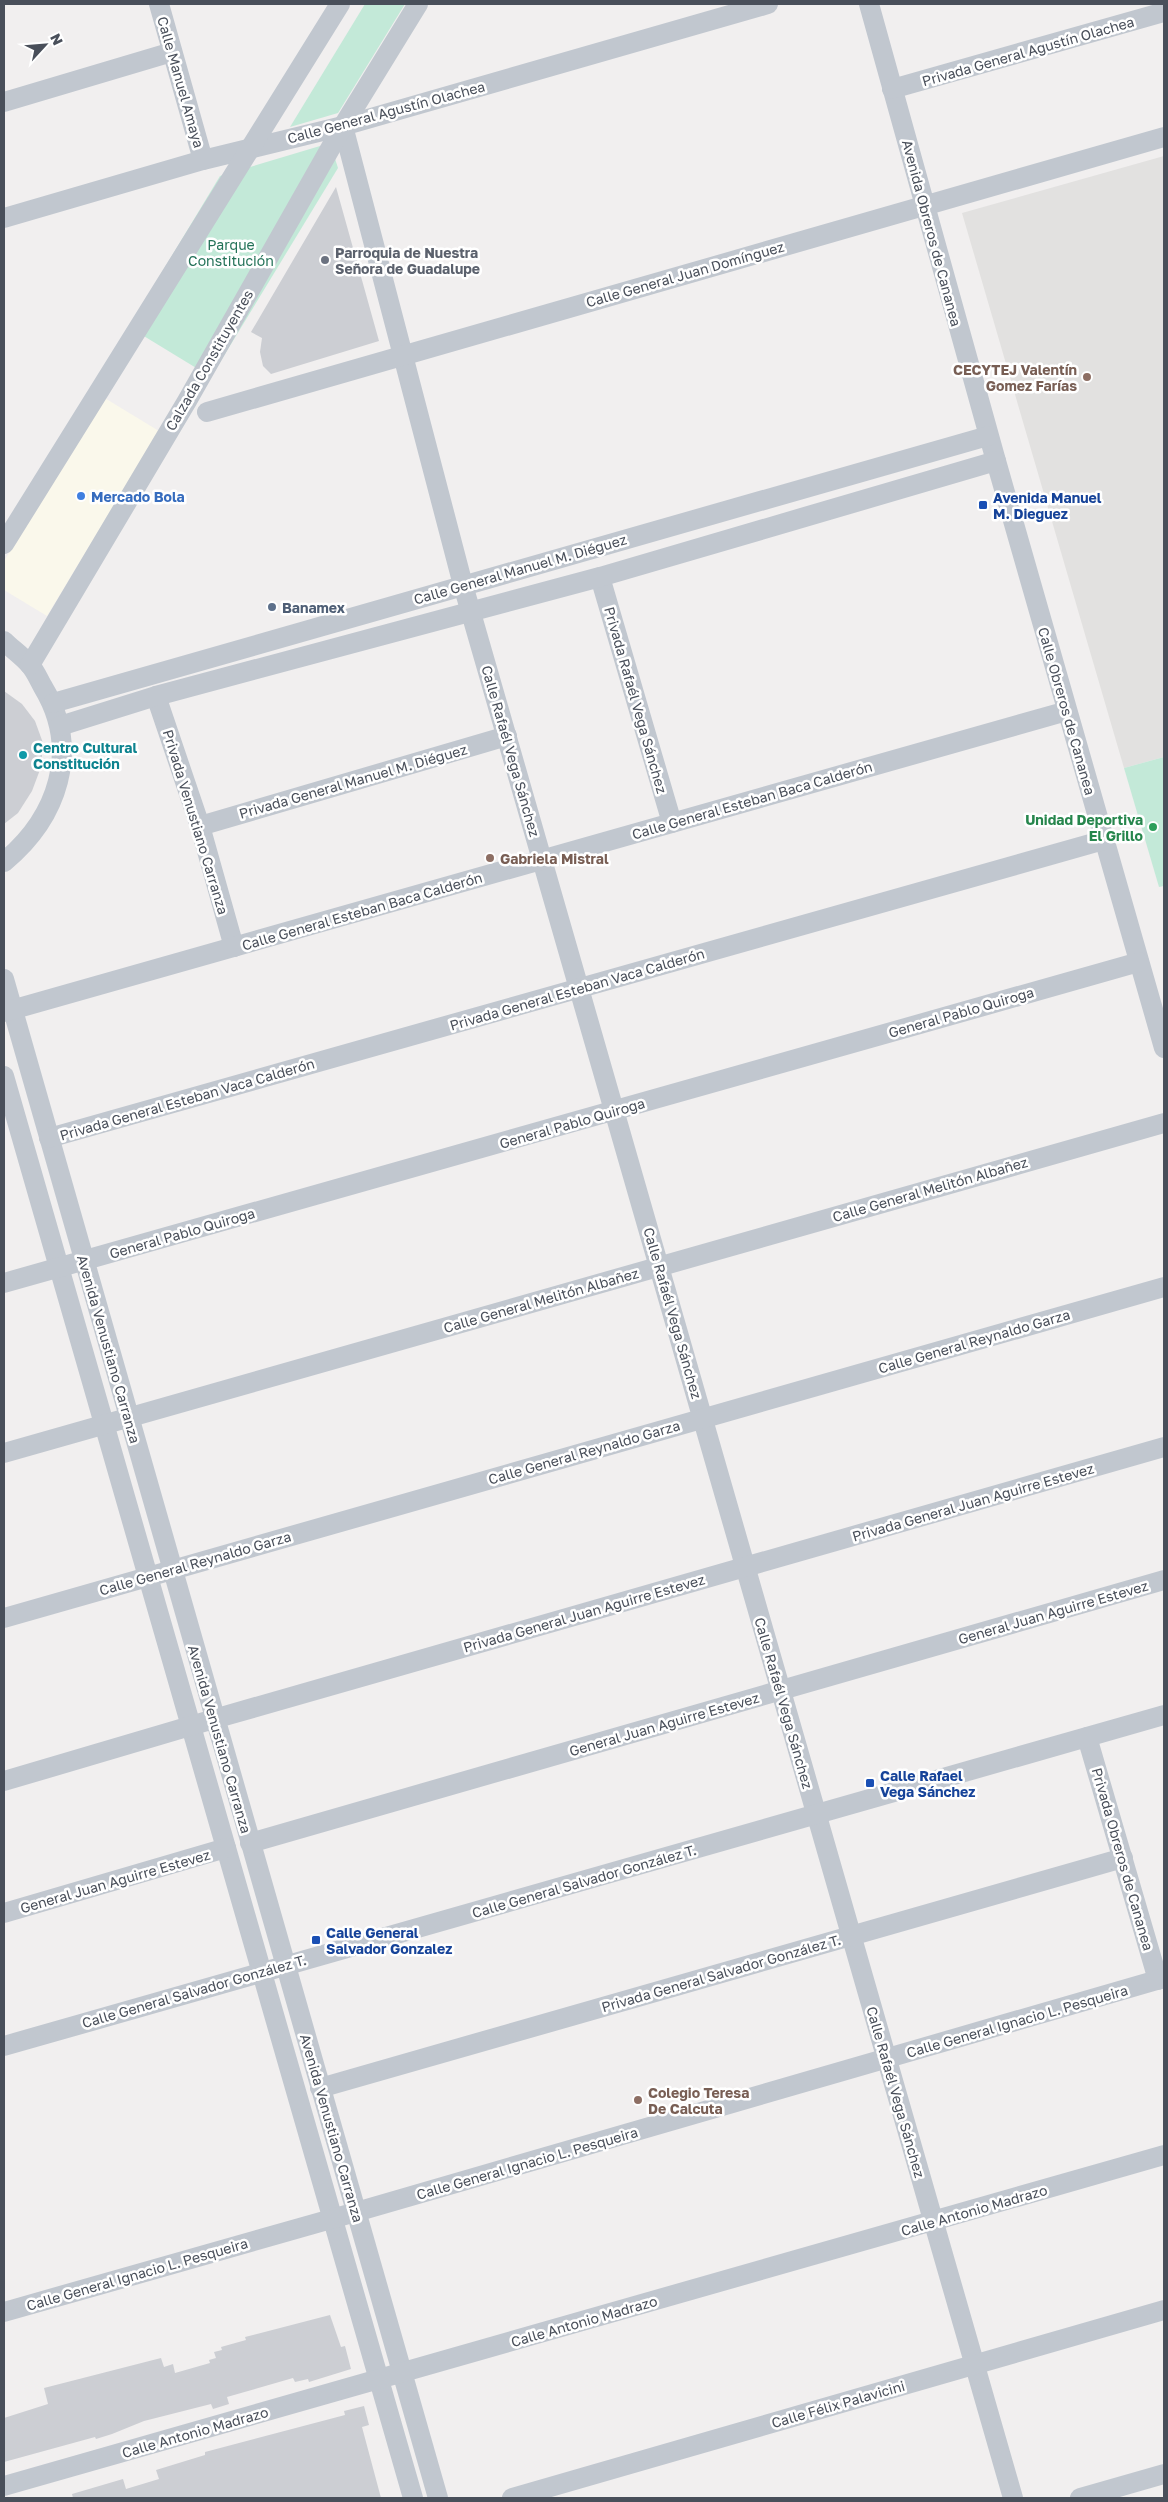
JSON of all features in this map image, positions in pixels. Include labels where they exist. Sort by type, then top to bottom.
[{"type":"street","name":"Calle Manuel Amaya","points":[[159,4],[203,160]]},
{"type":"street","points":[[4,544],[340,4]]},
{"type":"street","name":"Calzada Constituyentes","points":[[30,665],[187,401],[343,126],[418,4]]},
{"type":"street","name":"Calle General Agustín Olachea","points":[[4,218],[203,160],[343,126],[768,4]]},
{"type":"street","name":"Avenida Obreros de Cananea","points":[[869,4],[996,461]]},
{"type":"street","name":"Privada General Agustín Olachea","points":[[892,89],[1164,12]]},
{"type":"street","points":[[4,102],[172,52]]},
{"type":"street","name":"Calle Rafaél Vega Sánchez","points":[[343,126],[405,354],[471,610],[1013,2498]]},
{"type":"street","name":"Calle General Juan Domínguez","points":[[207,412],[1164,137]]},
{"type":"street","name":"Calle General Manuel M. Diéguez","points":[[53,703],[988,436]]},
{"type":"street","name":"Calle General Manuel M. Diéguez","points":[[60,726],[156,696],[471,610],[600,577],[996,461]]},
{"type":"street","name":"Calle Obreros de Cananea","points":[[996,461],[1164,1048]]},
{"type":"street","name":"Privada Rafaél Vega Sánchez","points":[[600,577],[672,823]]},
{"type":"street","points":[[4,641],[30,665],[53,703],[60,726],[63,751],[59,776],[49,809],[30,838],[4,862]]},
{"type":"street","name":"Privada Venustiano Carranza","points":[[156,696],[200,826],[234,947]]},
{"type":"street","name":"Calle General Esteban Baca Calderón","points":[[8,1011],[1067,711]]},
{"type":"street","name":"Privada General Manuel M. Diéguez","points":[[200,826],[507,736]]},
{"type":"street","name":"Privada General Esteban Vaca Calderón","points":[[49,1138],[1104,840]]},
{"type":"street","name":"General Pablo Quiroga","points":[[4,1284],[1139,962]]},
{"type":"street","name":"Avenida Venustiano Carranza","points":[[4,979],[8,1011],[49,1138],[438,2498]]},
{"type":"street","name":"Avenida Venustiano Carranza","points":[[4,1076],[413,2498]]},
{"type":"street","name":"Calle General Melitón Albañez","points":[[4,1453],[1164,1123]]},
{"type":"street","name":"Calle General Reynaldo Garza","points":[[4,1618],[1164,1287]]},
{"type":"street","name":"Privada General Juan Aguirre Estevez","points":[[4,1781],[191,1725],[1164,1447]]},
{"type":"street","name":"General Juan Aguirre Estevez","points":[[250,1842],[1164,1580]]},
{"type":"street","name":"Calle General Salvador González T.","points":[[4,2046],[1164,1716]]},
{"type":"street","name":"Privada Obreros de Cananea","points":[[1087,1737],[1161,1979]]},
{"type":"street","name":"General Juan Aguirre Estevez","points":[[4,1913],[226,1848]]},
{"type":"street","name":"Privada General Salvador González T.","points":[[320,2088],[1123,1858]]},
{"type":"street","name":"Calle General Ignacio L. Pesqueira","points":[[4,2312],[1161,1979]]},
{"type":"street","name":"Calle Antonio Madrazo","points":[[13,2489],[402,2373],[1164,2155]]},
{"type":"street","name":"Calle Félix Palavicini","points":[[512,2498],[1164,2310]]},
{"type":"street","points":[[1080,2498],[1164,2474]]},
{"type":"shaded area","name":"CECYTEJ Valentín Gomez Farías","points":[[1164,156],[1164,757],[1124,768],[962,213]]},
{"type":"shaded area","name":"Mercado Bola","points":[[103,397],[159,431],[47,616],[4,590],[4,561]]},
{"type":"green space","points":[[365,4],[405,4],[338,113],[290,127]]},
{"type":"green space","name":"Parque Constitución","points":[[330,143],[338,168],[211,377],[129,327],[220,176]]},
{"type":"green space","name":"Unidad Deportiva El Grillo","points":[[1164,757],[1164,886],[1159,887],[1124,768]]},
{"type":"building","name":"Parroquia de Nuestra Señora de Guadalupe","points":[[336,187],[379,341],[271,374],[263,366],[260,352],[262,338],[251,332]]},
{"type":"building","name":"Centro Cultural Constitución","points":[[4,691],[22,704],[35,721],[43,743],[41,767],[32,791],[18,813],[4,824]]},
{"type":"building","points":[[330,2315],[341,2347],[345,2346],[351,2369],[309,2382],[308,2379],[295,2382],[293,2378],[227,2397],[229,2404],[213,2409],[211,2404],[144,2421],[96,2439],[95,2437],[4,2462],[4,2418],[48,2404],[44,2388],[161,2358],[164,2367],[173,2364],[175,2373],[210,2363],[209,2360],[216,2358],[214,2352],[222,2350],[221,2347],[246,2340],[245,2337]]},
{"type":"building","points":[[364,2406],[369,2425],[362,2427],[381,2498],[73,2498],[72,2494],[123,2479],[126,2489],[159,2479],[156,2470],[205,2455],[205,2452],[345,2415],[344,2411]]},
{"type":"place","name":"Parroquia de Nuestra Señora de Guadalupe","points":[[325,260]]},
{"type":"place","name":"CECYTEJ Valentín Gomez Farías","points":[[1087,377]]},
{"type":"place","name":"Mercado Bola","points":[[81,496]]},
{"type":"place","name":"Avenida Manuel M. Dieguez","points":[[983,505]]},
{"type":"place","name":"Banamex","points":[[272,607]]},
{"type":"place","name":"Centro Cultural Constitución","points":[[23,755]]},
{"type":"place","name":"Unidad Deportiva El Grillo","points":[[1153,827]]},
{"type":"place","name":"Gabriela Mistral","points":[[490,858]]},
{"type":"place","name":"Calle Rafael Vega Sánchez","points":[[870,1783]]},
{"type":"place","name":"Calle General Salvador Gonzalez","points":[[316,1940]]},
{"type":"place","name":"Colegio Teresa De Calcuta","points":[[638,2100]]}]
